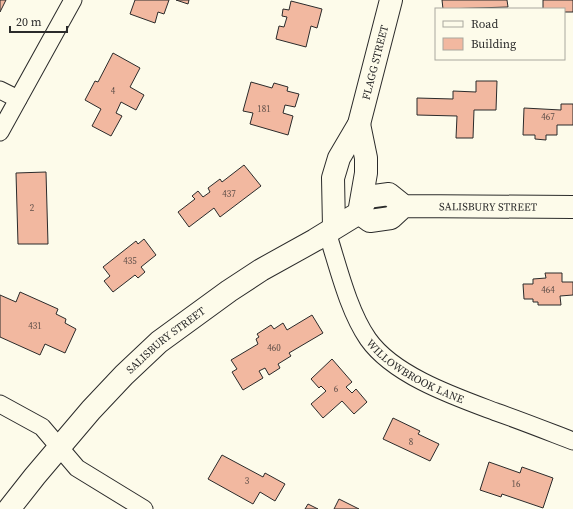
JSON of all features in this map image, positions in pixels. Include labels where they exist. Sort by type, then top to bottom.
[{"type":"main road","name":"FLAGG STREET","points":[[330,230],[333,178],[339,158],[359,124],[391,0]]},
{"type":"main road","name":"FLAGG STREET","points":[[359,124],[366,158],[366,173],[359,213]]},
{"type":"main road","name":"SALISBURY STREET","points":[[9,509],[60,446],[124,375],[159,342],[260,270],[315,240],[359,213],[367,197],[390,194],[404,206],[573,208]]},
{"type":"street","points":[[0,132],[73,0]]},
{"type":"street","points":[[0,90],[18,99]]},
{"type":"street","name":"WILLOWBROOK LANE","points":[[330,230],[351,305],[369,340],[388,359],[414,377],[450,394],[573,441]]},
{"type":"street","points":[[0,404],[42,427],[60,446],[77,468],[144,509]]},
{"type":"building","points":[[0,0],[6,0],[0,12]]},
{"type":"building","points":[[135,0],[169,0],[164,14],[158,12],[155,23],[130,14]]},
{"type":"building","points":[[176,0],[189,0],[188,4]]},
{"type":"building","points":[[442,0],[507,0],[508,7],[476,8],[443,8]]},
{"type":"building","points":[[543,0],[573,0],[573,12],[565,12],[565,8],[543,8]]},
{"type":"building","points":[[291,1],[322,9],[317,28],[311,26],[306,47],[276,39],[279,26],[284,27],[287,17],[282,16],[283,9],[289,10]]},
{"type":"building","points":[[113,53],[140,68],[130,87],[144,95],[136,110],[121,102],[116,113],[122,116],[111,136],[92,126],[101,109],[85,100],[95,81],[98,82]]},
{"type":"building","points":[[476,81],[497,81],[496,110],[474,110],[473,138],[456,138],[457,116],[417,115],[417,98],[453,99],[453,91],[476,92]]},
{"type":"building","points":[[251,82],[272,88],[274,83],[288,87],[287,91],[299,94],[295,107],[285,105],[283,113],[293,116],[288,135],[250,124],[253,113],[243,111]]},
{"type":"building","points":[[561,104],[573,104],[573,125],[557,125],[557,135],[546,135],[546,140],[535,139],[535,135],[523,135],[524,108],[561,110]]},
{"type":"building","points":[[244,165],[261,186],[220,217],[214,208],[189,227],[178,212],[195,199],[192,196],[198,191],[203,197],[210,192],[208,188],[220,179],[222,182]]},
{"type":"building","points":[[46,172],[48,244],[18,244],[16,173]]},
{"type":"building","points":[[144,239],[156,255],[141,267],[145,272],[138,278],[135,275],[113,292],[104,281],[110,276],[103,267],[136,241],[138,244]]},
{"type":"building","points":[[545,273],[562,273],[562,282],[573,282],[573,295],[560,296],[561,305],[538,305],[538,302],[533,302],[533,299],[524,299],[523,284],[533,284],[533,279],[546,278]]},
{"type":"building","points":[[20,292],[58,309],[56,314],[66,319],[65,323],[76,329],[65,353],[45,344],[40,355],[0,337],[0,295],[16,302]]},
{"type":"building","points":[[312,315],[323,333],[289,353],[291,356],[278,364],[280,368],[269,375],[265,368],[259,371],[263,378],[243,390],[232,372],[237,369],[231,360],[258,344],[256,339],[259,337],[257,334],[271,325],[274,329],[283,323],[287,330]]},
{"type":"building","points":[[332,359],[352,382],[346,387],[352,393],[356,389],[367,402],[354,414],[342,401],[323,418],[311,404],[326,391],[321,386],[319,388],[311,379]]},
{"type":"building","points":[[393,418],[420,431],[418,434],[439,444],[430,461],[383,439]]},
{"type":"building","points":[[222,455],[263,477],[265,473],[285,484],[275,501],[260,492],[253,504],[208,479]]},
{"type":"building","points":[[489,462],[520,473],[522,467],[553,478],[543,508],[502,494],[501,497],[480,490]]},
{"type":"building","points":[[339,499],[359,509],[334,509]]},
{"type":"building","points":[[308,504],[318,509],[305,509]]}]
